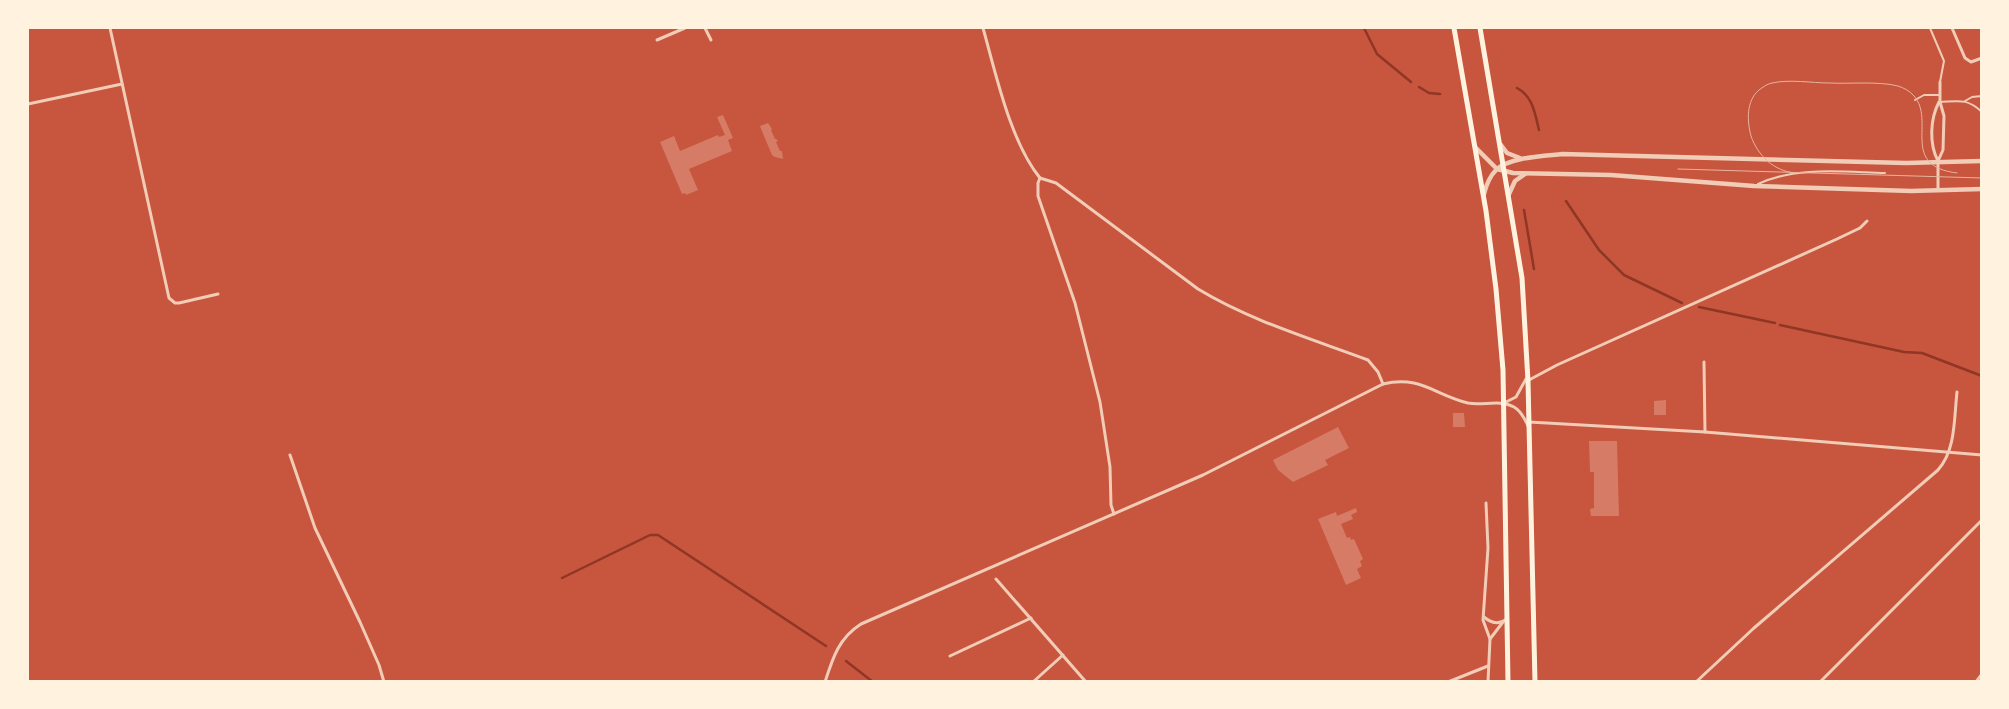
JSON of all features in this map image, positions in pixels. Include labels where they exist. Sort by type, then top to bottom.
[{"type":"main road","points":[[1454,28],[1476,148],[1496,289],[1504,403],[1508,682]]},
{"type":"main road","points":[[1480,28],[1522,278],[1528,378],[1535,682]]},
{"type":"street","points":[[110,28],[169,298],[175,303],[179,303],[218,294]]},
{"type":"street","points":[[657,40],[685,28]]},
{"type":"street","points":[[705,28],[711,40]]},
{"type":"street","points":[[983,28],[1005,103],[1022,151],[1028,163],[1040,178],[1056,183],[1215,299],[1239,311],[1368,360],[1378,372],[1383,384]]},
{"type":"street","points":[[1952,28],[1965,58],[1970,62],[1982,58]]},
{"type":"street","points":[[1938,190],[1938,161],[1943,150],[1944,116],[1939,95],[1940,82]]},
{"type":"street","points":[[28,104],[122,84]]},
{"type":"street","points":[[1938,161],[1934,153],[1932,141],[1934,115],[1940,102]]},
{"type":"street","points":[[1500,142],[1507,153],[1516,158],[1574,154],[1906,163],[1982,161]]},
{"type":"street","points":[[1476,148],[1496,169],[1504,172],[1612,175],[1754,186],[1938,190],[1982,189]]},
{"type":"street","points":[[1483,196],[1489,179],[1496,169],[1526,158]]},
{"type":"street","points":[[1509,196],[1515,181],[1520,176],[1529,174]]},
{"type":"street","points":[[1040,178],[1038,196],[1075,303],[1100,402],[1110,468],[1111,505],[1114,514]]},
{"type":"street","points":[[1504,403],[1516,397],[1528,378],[1846,235],[1860,228],[1866,220]]},
{"type":"street","points":[[1704,362],[1705,432]]},
{"type":"street","points":[[825,682],[834,655],[840,644],[850,631],[861,624],[1203,475],[1383,384],[1396,381],[1408,380],[1468,402],[1504,403],[1516,408],[1529,425],[1705,432],[1982,456]]},
{"type":"street","points":[[1696,682],[1754,628],[1944,464],[1949,452],[1956,392]]},
{"type":"street","points":[[290,456],[315,528],[360,622],[379,665],[384,682]]},
{"type":"street","points":[[1486,503],[1488,548],[1483,617],[1490,639],[1488,682]]},
{"type":"street","points":[[1820,682],[1982,520]]},
{"type":"street","points":[[996,579],[1086,682]]},
{"type":"street","points":[[1483,617],[1489,622],[1502,622]]},
{"type":"street","points":[[950,656],[1031,618]]},
{"type":"street","points":[[1490,639],[1502,622],[1508,618]]},
{"type":"street","points":[[1033,682],[1063,655]]},
{"type":"street","points":[[1448,682],[1488,666]]},
{"type":"street","points":[[1976,682],[1982,674]]},
{"type":"lane","points":[[1930,28],[1944,61],[1940,82]]},
{"type":"lane","points":[[1915,100],[1924,94],[1939,95]]},
{"type":"lane","points":[[1965,101],[1972,97],[1982,96]]},
{"type":"lane","points":[[1940,102],[1965,101],[1971,103],[1982,112]]},
{"type":"lane","points":[[1754,186],[1771,178],[1816,171],[1885,173]]},
{"type":"building","points":[[723,115],[733,138],[728,140],[732,151],[689,169],[698,190],[686,195],[685,193],[682,194],[660,142],[674,136],[680,151],[718,135],[719,137],[725,135],[717,117]]},
{"type":"building","points":[[768,123],[775,139],[778,141],[776,142],[780,151],[782,151],[783,159],[772,155],[764,136],[760,126]]},
{"type":"building","points":[[1666,400],[1666,415],[1654,415],[1654,401]]},
{"type":"building","points":[[1453,413],[1464,413],[1465,427],[1453,427]]},
{"type":"building","points":[[1338,427],[1349,448],[1325,460],[1328,465],[1293,482],[1278,470],[1273,460]]},
{"type":"building","points":[[1589,441],[1617,441],[1619,516],[1591,516],[1590,509],[1594,508],[1594,472],[1590,472]]},
{"type":"building","points":[[1356,508],[1357,512],[1351,515],[1353,519],[1341,524],[1347,538],[1354,539],[1363,559],[1360,561],[1362,566],[1357,569],[1361,578],[1346,585],[1318,519],[1336,512],[1337,516]]},
{"type":"waterway","points":[[1364,28],[1377,54],[1411,82]]},
{"type":"waterway","points":[[1419,87],[1429,93],[1440,94]]},
{"type":"waterway","points":[[1517,88],[1530,101],[1539,130]]},
{"type":"waterway","points":[[1566,201],[1599,250],[1624,275],[1682,303]]},
{"type":"waterway","points":[[1524,210],[1534,269]]},
{"type":"waterway","points":[[1699,307],[1775,323]]},
{"type":"waterway","points":[[1780,325],[1904,352],[1922,353],[1982,376]]},
{"type":"waterway","points":[[562,578],[650,535],[658,535],[826,646]]},
{"type":"waterway","points":[[846,661],[873,682]]},
{"type":"tram line","points":[[1795,173],[1787,172],[1774,166],[1762,156],[1751,136],[1748,118],[1750,105],[1759,90],[1770,83],[1793,81],[1873,83],[1890,84],[1905,89],[1914,96],[1920,106],[1922,141],[1924,152],[1929,162],[1939,169],[1957,173]]},
{"type":"tram line","points":[[1678,169],[1982,178]]}]
